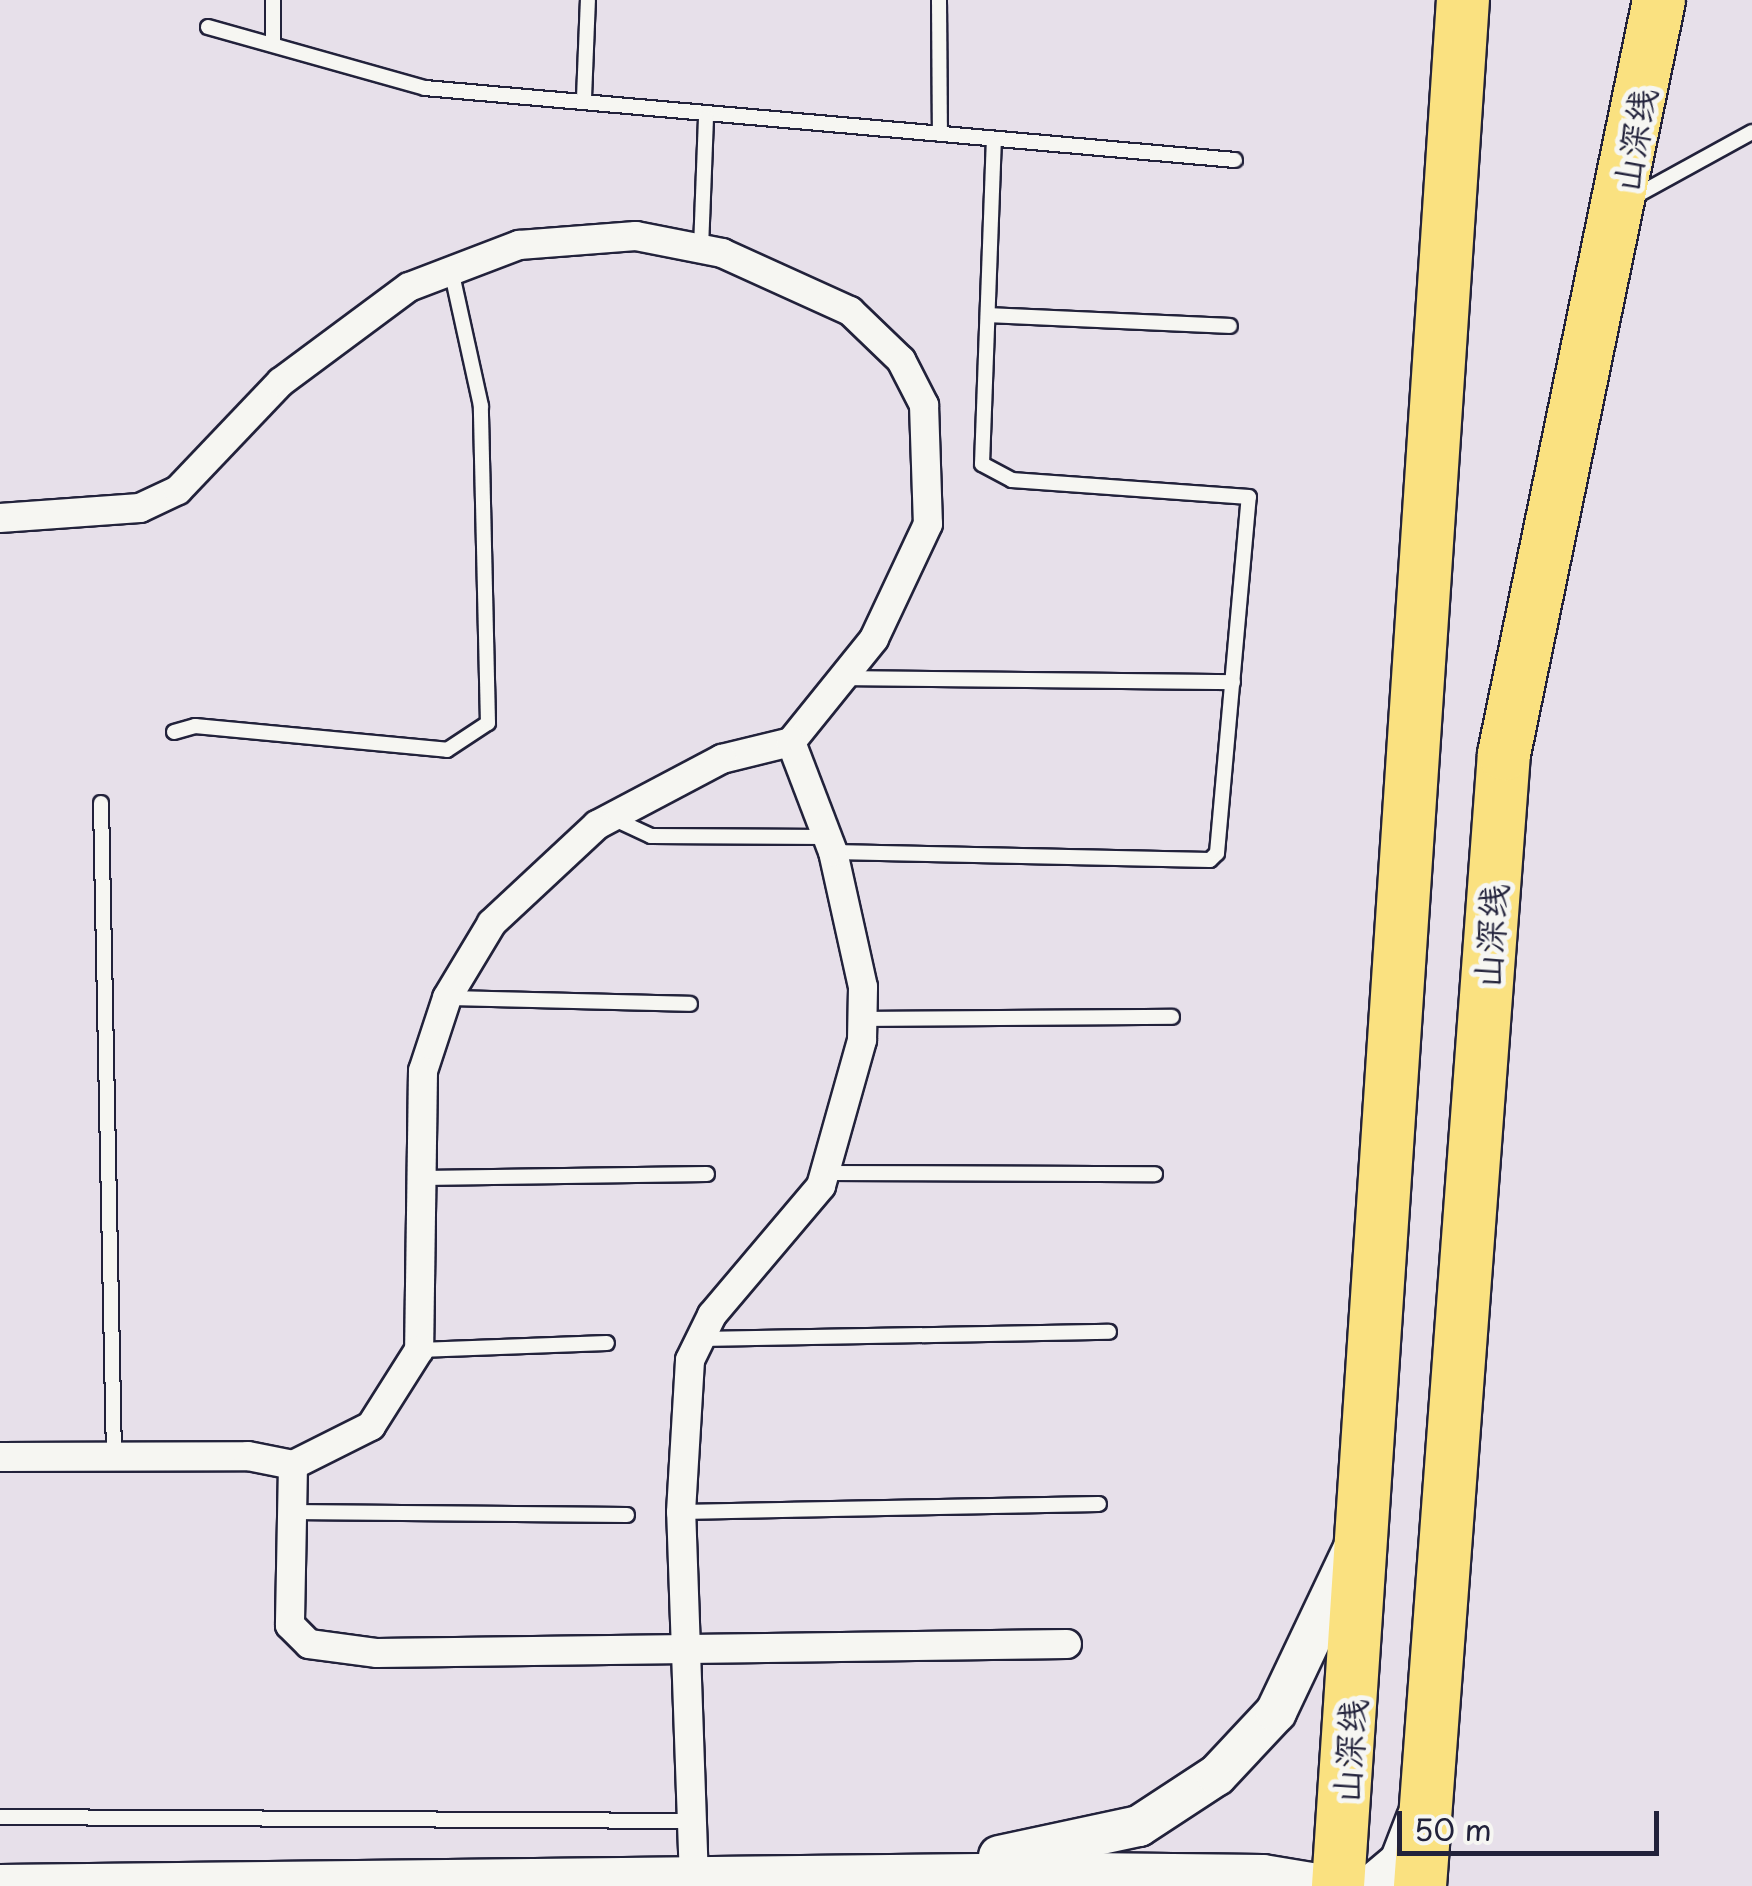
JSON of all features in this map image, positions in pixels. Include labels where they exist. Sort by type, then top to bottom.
[{"type":"highway","name":"山深线","points":[[1338,1886],[1462,0]]},
{"type":"highway","name":"山深线","points":[[1420,1886],[1427,1740],[1504,754],[1622,203],[1660,0]]},
{"type":"main road","points":[[869,1883],[1139,1826],[1217,1774],[1276,1712],[1361,1531]]},
{"type":"main road","points":[[1370,1886],[1400,1862],[1416,1827],[1427,1740]]},
{"type":"main road","points":[[0,1885],[692,1885],[1212,1874],[1329,1886]]},
{"type":"main road","points":[[869,1883],[1028,1886]]},
{"type":"street","points":[[0,518],[140,508],[178,490],[281,382],[409,287],[519,245],[636,236],[702,248],[850,312],[902,360],[924,405],[928,524],[910,576],[843,678],[792,742],[722,758],[610,817],[492,923],[447,998],[423,1071],[418,1350],[371,1426],[293,1465],[114,1456],[0,1456]]},
{"type":"street","points":[[692,1885],[682,1650],[680,1412],[700,1339],[825,1173],[863,1019],[831,844],[792,742]]},
{"type":"street","points":[[293,1465],[290,1624],[309,1644],[378,1653],[1067,1644]]},
{"type":"lane","points":[[273,0],[273,41]]},
{"type":"lane","points":[[584,98],[588,0]]},
{"type":"lane","points":[[939,0],[940,134]]},
{"type":"lane","points":[[208,27],[273,41],[397,83],[584,98],[706,118],[940,134],[994,144],[1235,160]]},
{"type":"lane","points":[[702,248],[706,118]]},
{"type":"lane","points":[[1622,203],[1752,132]]},
{"type":"lane","points":[[610,817],[651,836],[1210,860],[1233,682],[1248,496],[991,474],[982,464],[994,144]]},
{"type":"lane","points":[[174,732],[196,726],[447,750],[488,723],[481,406],[451,268]]},
{"type":"lane","points":[[988,315],[1230,326]]},
{"type":"lane","points":[[843,678],[1233,682]]},
{"type":"lane","points":[[101,803],[114,1456]]},
{"type":"lane","points":[[447,998],[690,1004]]},
{"type":"lane","points":[[863,1019],[1172,1017]]},
{"type":"lane","points":[[825,1173],[1156,1174]]},
{"type":"lane","points":[[422,1178],[707,1174]]},
{"type":"lane","points":[[700,1339],[1109,1332]]},
{"type":"lane","points":[[418,1350],[607,1344]]},
{"type":"lane","points":[[681,1512],[1099,1504]]},
{"type":"lane","points":[[290,1512],[627,1515]]},
{"type":"lane","points":[[0,1817],[691,1821]]}]
